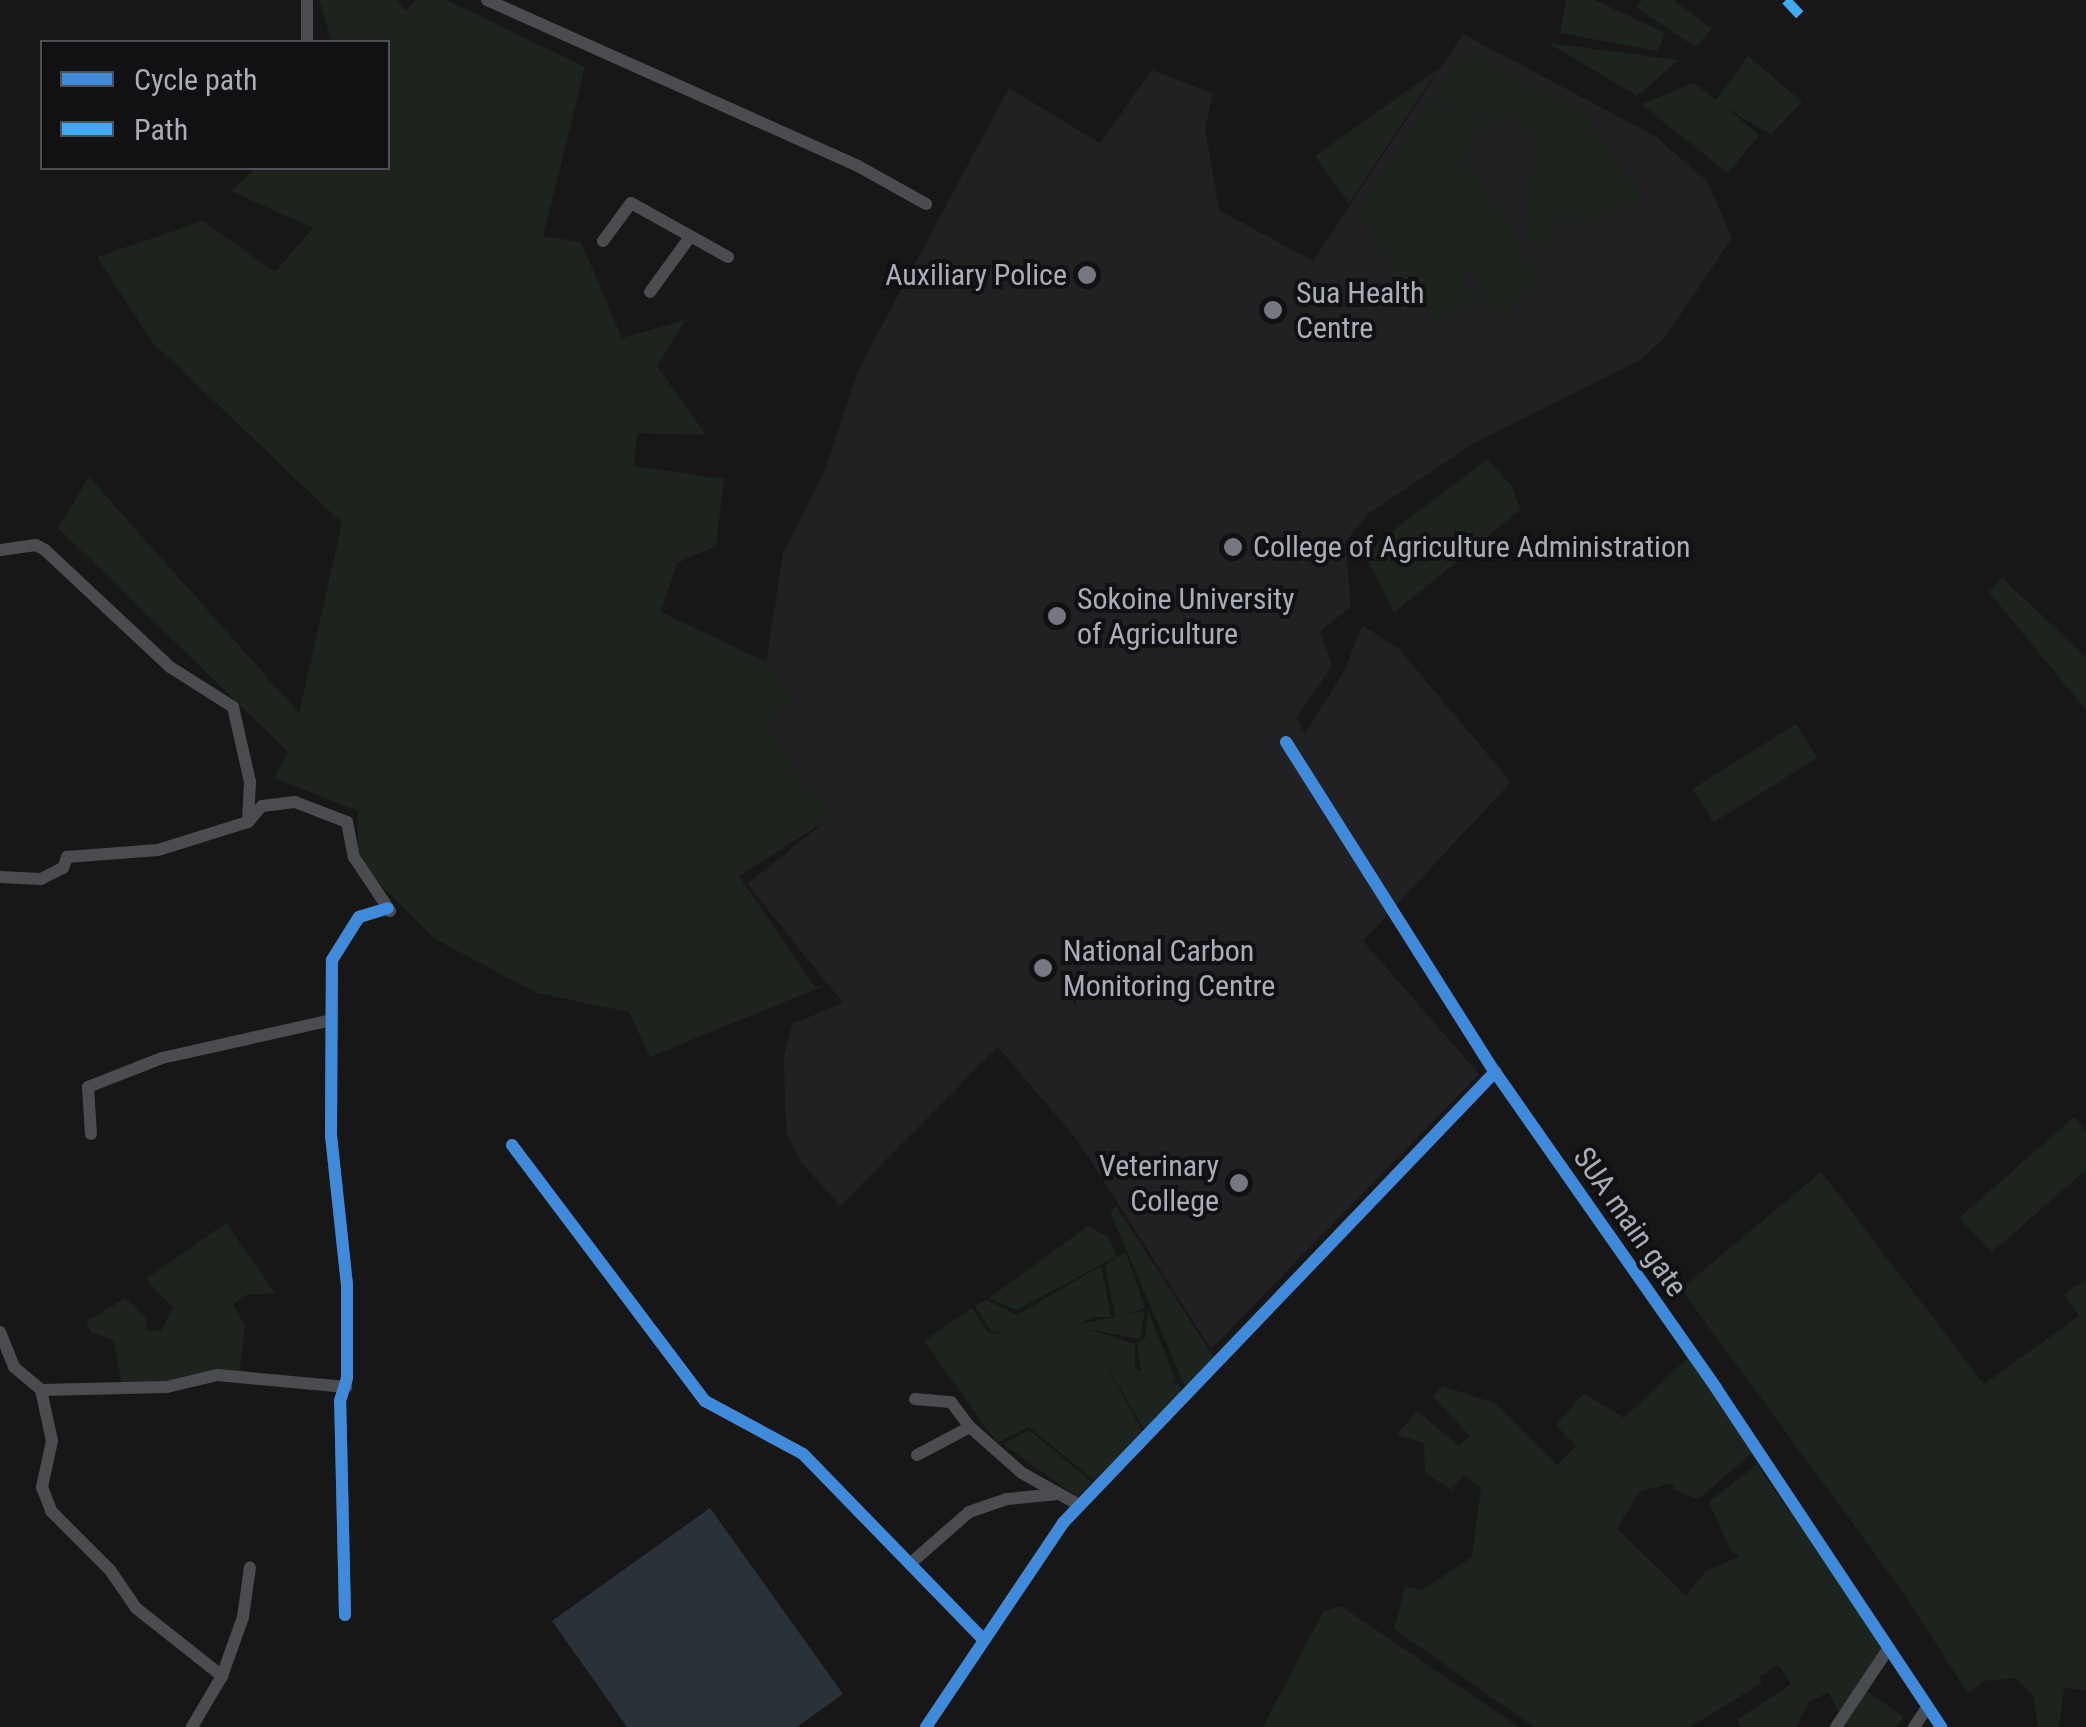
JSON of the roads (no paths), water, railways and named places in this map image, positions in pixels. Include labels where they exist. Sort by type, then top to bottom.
[{"type":"street","points":[[307,0],[307,40]]},
{"type":"street","points":[[487,0],[858,166],[926,204]]},
{"type":"street","points":[[603,241],[631,203],[728,257]]},
{"type":"street","points":[[650,292],[690,237]]},
{"type":"street","points":[[0,550],[36,545],[45,550],[170,667],[233,708],[250,782],[248,822]]},
{"type":"street","name":"SUA main gate","points":[[1286,742],[1495,1072],[1716,1388],[1940,1727]]},
{"type":"street","points":[[0,877],[40,879],[62,868],[67,856],[158,850],[248,822],[262,806],[295,802],[347,822],[354,857],[390,910],[358,917],[342,940],[332,960],[328,1021],[331,1136],[347,1286],[346,1386],[340,1401],[346,1615]]},
{"type":"street","points":[[91,1134],[88,1087],[214,1044],[328,1021]]},
{"type":"street","points":[[926,1727],[982,1638],[1079,1505],[1495,1072]]},
{"type":"street","points":[[512,1145],[705,1401],[802,1454],[982,1638]]},
{"type":"street","points":[[0,1332],[14,1367],[40,1390],[52,1441],[42,1487],[51,1511],[110,1570],[136,1608],[222,1676]]},
{"type":"street","points":[[40,1390],[168,1387],[217,1375],[346,1386]]},
{"type":"street","points":[[915,1398],[951,1402],[970,1427],[1022,1473],[1079,1505]]},
{"type":"street","points":[[917,1455],[970,1427]]},
{"type":"street","points":[[911,1564],[970,1512],[1006,1499],[1058,1494]]},
{"type":"street","points":[[192,1727],[222,1676],[244,1617],[250,1568]]},
{"type":"street","points":[[1836,1727],[1888,1649]]},
{"type":"street","points":[[1914,1727],[1928,1708]]},
{"type":"place","name":"Auxiliary Police","points":[[1087,275]]},
{"type":"place","name":"Sua Health Centre","points":[[1273,310]]},
{"type":"place","name":"College of Agriculture Administration","points":[[1233,547]]},
{"type":"place","name":"Sokoine University of Agriculture","points":[[1057,616]]},
{"type":"place","name":"National Carbon Monitoring Centre","points":[[1043,968]]},
{"type":"place","name":"Veterinary College","points":[[1239,1183]]}]
